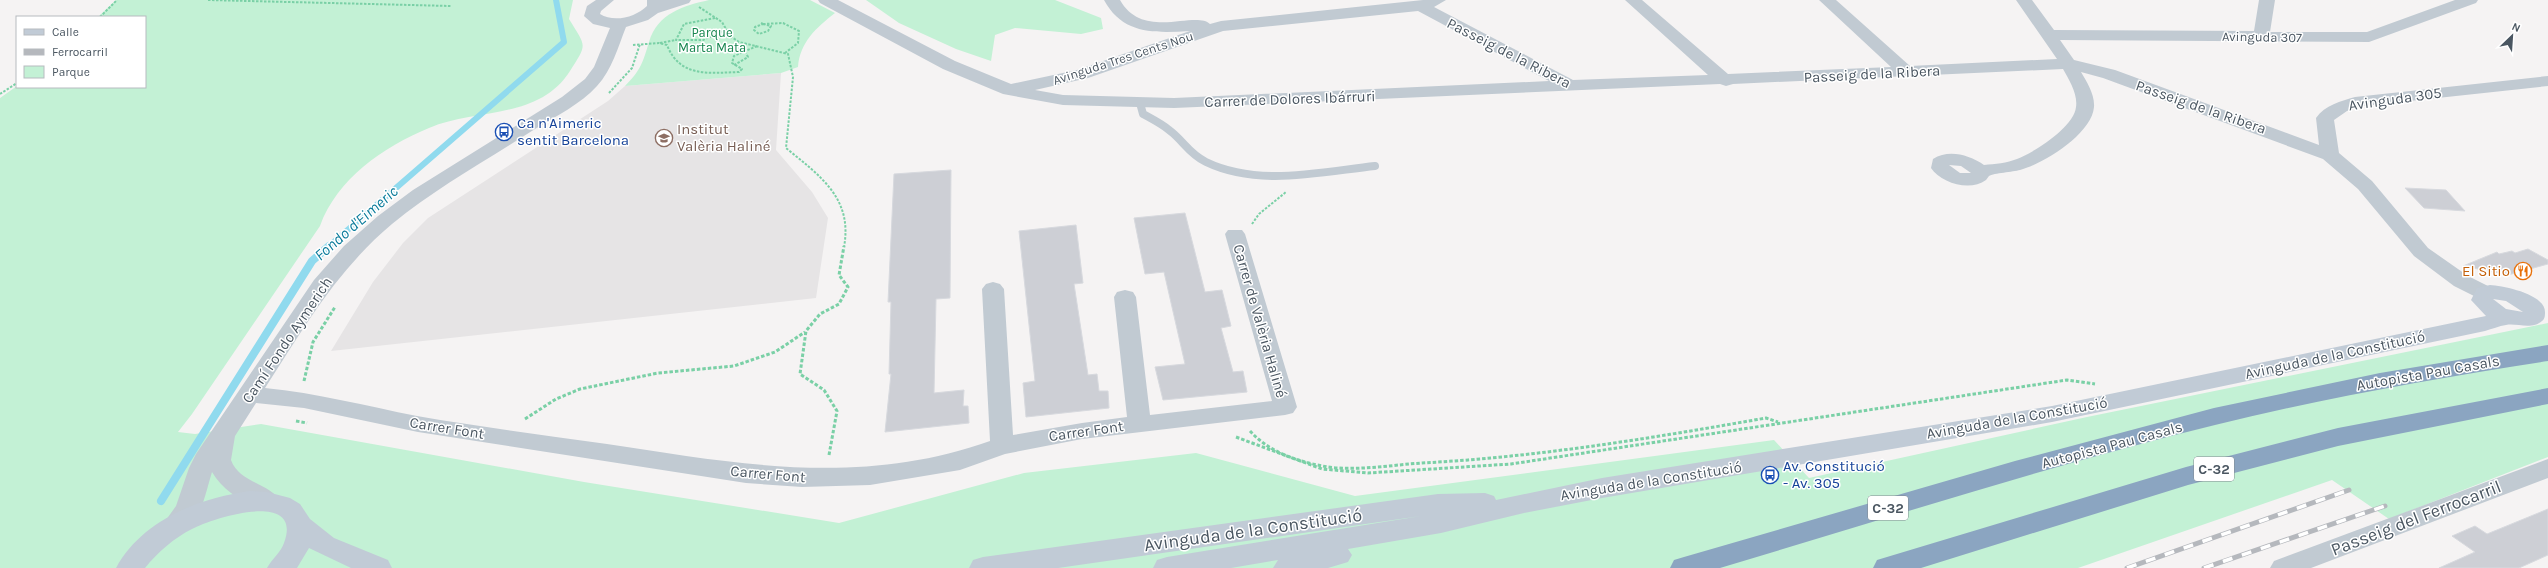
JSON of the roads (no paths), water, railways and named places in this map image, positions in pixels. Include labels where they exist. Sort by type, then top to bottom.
[{"type":"highway","name":"Autopista Pau Casals","points":[[1684,568],[1976,481],[2214,417],[2342,389],[2548,353]]},
{"type":"highway","name":"C-32","points":[[1887,568],[2186,476],[2338,437],[2548,396]]},
{"type":"street","points":[[606,0],[590,6],[592,16],[600,21],[620,22],[638,18],[655,5],[689,2]]},
{"type":"street","points":[[826,0],[949,65],[1008,90]]},
{"type":"street","points":[[1112,0],[1115,9],[1126,19],[1139,24],[1158,26],[1221,26]]},
{"type":"street","name":"Avinguda Tres Cents Nou","points":[[1008,90],[1082,74],[1221,26],[1421,6],[1438,0]]},
{"type":"street","points":[[1632,0],[1726,81]]},
{"type":"street","points":[[1827,0],[1907,72]]},
{"type":"street","points":[[1980,171],[2004,169],[2031,162],[2052,148],[2078,124],[2085,106],[2081,84],[2024,0]]},
{"type":"street","points":[[2261,36],[2267,0]]},
{"type":"street","name":"Avinguda 307","points":[[2047,35],[2369,37],[2470,0]]},
{"type":"street","name":"Passeig de la Ribera","points":[[1421,6],[1572,88],[2068,64],[2109,74],[2330,155]]},
{"type":"street","name":"Camí Fondo Aymerich","points":[[268,502],[235,482],[222,470],[219,458],[223,435],[251,395],[321,285],[351,250],[385,220],[420,194],[568,101],[591,83],[602,68],[620,22]]},
{"type":"street","name":"Avinguda 305","points":[[2330,155],[2325,118],[2341,107],[2361,101],[2548,81]]},
{"type":"street","name":"Carrer de Dolores Ibárruri","points":[[1008,90],[1063,100],[1140,103],[1341,98],[1572,88]]},
{"type":"street","points":[[2330,155],[2365,185],[2421,252],[2461,281],[2485,293]]},
{"type":"street","name":"Carrer de Valèria Haliné","points":[[1235,234],[1284,407]]},
{"type":"street","points":[[993,289],[1002,446]]},
{"type":"street","name":"Avinguda de la Constitució","points":[[2485,293],[2506,294],[2541,309],[2530,318],[2507,316],[2485,304],[2482,300],[2485,293]]},
{"type":"street","points":[[1125,298],[1139,424]]},
{"type":"street","name":"Avinguda de la Constitució","points":[[1167,568],[1212,565],[1441,523],[1524,503],[2052,414],[2485,324],[2507,316]]},
{"type":"street","name":"Carrer Font","points":[[251,395],[304,400],[418,424],[746,474],[823,477],[870,476],[960,461],[1002,446],[1082,431],[1236,411],[1284,407]]},
{"type":"street","points":[[131,565],[152,543],[174,527],[185,516],[192,503],[202,466],[223,435]]},
{"type":"street","name":"Passeig del Ferrocarril","points":[[2283,568],[2548,468]]},
{"type":"street","points":[[174,527],[218,507],[250,501],[268,502],[291,510],[301,526],[324,545],[378,568]]},
{"type":"street","name":"Avinguda de la Constitució","points":[[983,568],[1438,504],[1524,503]]},
{"type":"street","points":[[1287,568],[1405,538],[1441,523]]},
{"type":"street","points":[[281,568],[297,545],[301,526]]},
{"type":"street","points":[[1025,568],[1073,565],[1183,549],[1212,565]]},
{"type":"lane","points":[[1140,103],[1143,114],[1170,130],[1188,151],[1206,162],[1237,173],[1270,177],[1375,166]]},
{"type":"waterway","name":"Fondo d'Eimeric","points":[[328,247],[564,42],[556,0]]},
{"type":"waterway","name":"Fondo d'Eimeric","points":[[161,501],[312,261],[329,246]]},
{"type":"railway","points":[[2127,568],[2349,490]]},
{"type":"railway","points":[[2204,568],[2385,506]]},
{"type":"place","name":"Ca n'Aimeric sentit Barcelona","points":[[504,132]]},
{"type":"place","name":"Institut Valèria Haliné","points":[[664,138]]},
{"type":"place","name":"El Sitio","points":[[2523,271]]},
{"type":"place","name":"Av. Constitució - Av. 305","points":[[1770,475]]},
{"type":"park label","name":"Parque Marta Mata","points":[[712,40]]}]
